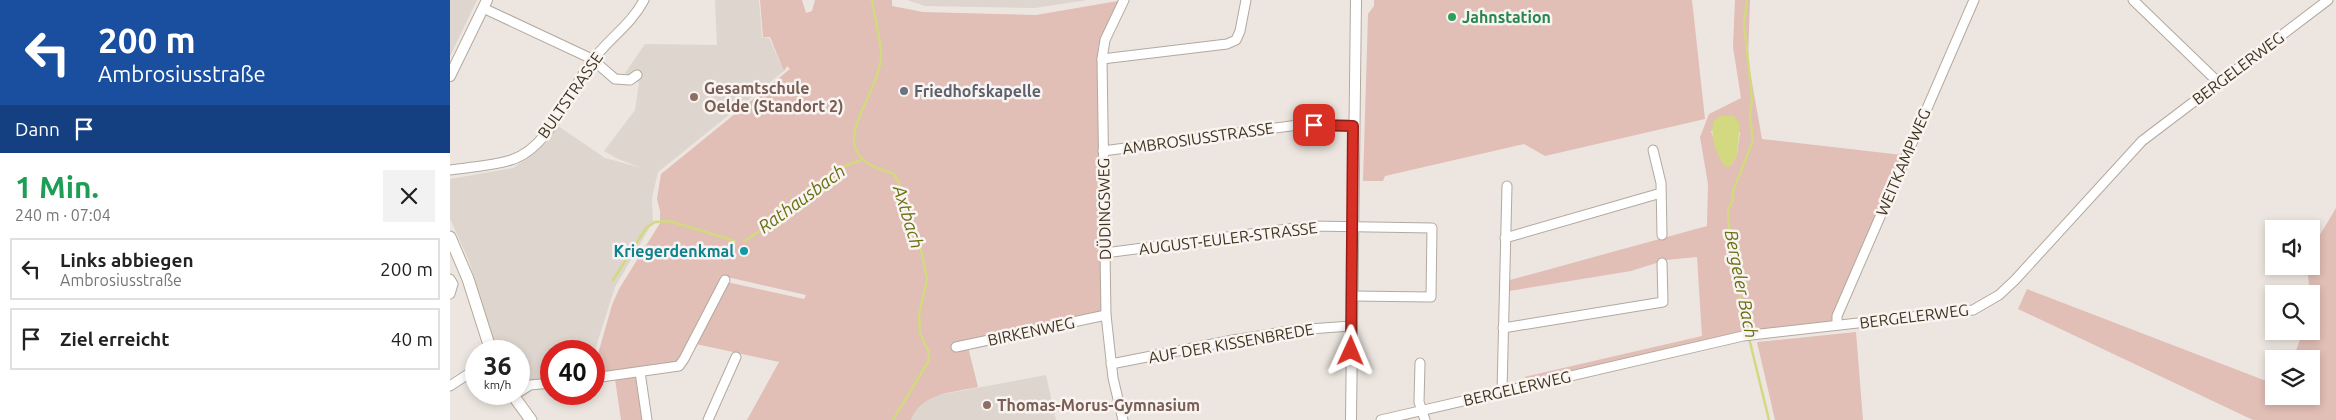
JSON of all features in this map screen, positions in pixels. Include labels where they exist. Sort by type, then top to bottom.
[{"type":"main road","points":[[450,237],[468,279],[487,340]]},
{"type":"main road","points":[[522,405],[531,420]]},
{"type":"street","name":"BULTSTRASSE","points":[[450,170],[512,160],[526,152],[544,136],[592,59],[636,14],[644,0]]},
{"type":"street","name":"DÜDINGSWEG","points":[[1123,420],[1111,364],[1106,315],[1102,60],[1104,40],[1124,0]]},
{"type":"street","points":[[1102,60],[1228,44],[1236,40],[1240,31],[1246,0]]},
{"type":"street","points":[[1351,420],[1356,0]]},
{"type":"street","name":"WEITKAMPWEG","points":[[1837,325],[1837,316],[1974,0]]},
{"type":"street","points":[[2133,0],[2219,82]]},
{"type":"street","name":"BERGELERWEG","points":[[1382,420],[1423,416],[1502,391],[1743,336],[1968,312],[1985,305],[2016,280],[2142,141],[2328,0]]},
{"type":"street","points":[[450,76],[485,4],[592,59],[619,81],[630,80],[637,75]]},
{"type":"street","name":"AMBROSIUSSTRASSE","points":[[1103,151],[1298,125],[1353,126]]},
{"type":"street","points":[[1652,150],[1661,183],[1662,235]]},
{"type":"street","points":[[1502,391],[1508,186]]},
{"type":"street","points":[[1505,238],[1661,193]]},
{"type":"street","name":"AUGUST-EULER-STRASSE","points":[[1105,253],[1282,229],[1352,226],[1432,228],[1432,297],[1352,296]]},
{"type":"street","points":[[1503,328],[1664,302],[1662,263]]},
{"type":"street","points":[[450,278],[453,284],[450,294]]},
{"type":"street","points":[[605,377],[679,366],[725,280]]},
{"type":"street","name":"BIRKENWEG","points":[[956,347],[1106,315]]},
{"type":"street","name":"AUF DER KISSENBREDE","points":[[1111,364],[1286,331],[1351,326]]},
{"type":"street","points":[[708,420],[736,357]]},
{"type":"street","points":[[1420,362],[1419,402],[1423,416]]},
{"type":"street","points":[[640,372],[647,420]]},
{"type":"street","points":[[450,386],[465,376]]},
{"type":"shaded area","points":[[450,0],[477,0],[450,56]]},
{"type":"shaded area","points":[[715,0],[759,0],[762,37],[769,38],[784,71],[658,172],[652,198],[653,222],[615,287],[598,340],[540,340],[540,382],[530,385],[530,340],[494,340],[469,261],[450,219],[450,179],[513,168],[549,140],[558,126],[605,158],[642,168],[618,159],[604,151],[635,110],[639,83],[625,73],[645,44],[717,45]]},
{"type":"shaded area","points":[[760,0],[802,0],[806,13],[812,11],[815,0],[892,0],[892,6],[923,12],[1036,15],[1118,1],[1098,47],[1102,313],[968,347],[978,387],[939,395],[930,399],[922,404],[911,420],[747,420],[779,362],[696,344],[727,282],[804,299],[806,295],[723,276],[677,363],[605,374],[605,340],[602,340],[612,305],[619,289],[660,223],[657,199],[661,174],[790,69],[787,66],[784,71],[770,37],[763,37]]},
{"type":"shaded area","points":[[907,0],[1087,0],[1035,8],[925,6]]},
{"type":"shaded area","points":[[1374,0],[1692,0],[1705,119],[1545,156],[1524,144],[1385,176],[1383,181],[1363,181],[1368,14],[1374,6]]},
{"type":"shaded area","points":[[1735,0],[1750,0],[1748,60],[1762,139],[1902,155],[1831,322],[1742,332],[1533,380],[1524,377],[1702,336],[1697,257],[1666,260],[1631,271],[1509,291],[1510,280],[1707,226],[1708,184],[1700,137],[1709,114],[1741,98],[1733,47]],"holes":[[[1711,131],[1740,132],[1737,155],[1731,166],[1717,149]]]},
{"type":"shaded area","points":[[1721,116],[1734,116],[1740,124],[1737,155],[1731,166],[1726,167],[1722,163],[1714,145],[1712,131],[1714,120]]},
{"type":"shaded area","points":[[2336,208],[2336,420],[2253,420],[2018,309],[2027,289],[2265,381],[2265,405],[2320,405],[2320,350],[2296,350],[2300,340],[2320,340],[2320,285],[2309,285],[2308,275],[2320,275],[2320,235]]},
{"type":"shaded area","points":[[1856,332],[1863,420],[1775,420],[1757,342]]},
{"type":"shaded area","points":[[637,375],[644,420],[621,420],[615,379]]},
{"type":"shaded area","name":"Thomas-Morus-Gymnasium","points":[[1046,375],[1056,420],[911,420],[914,412],[928,397]]},
{"type":"waterway","name":"Axtbach","points":[[872,0],[881,58],[877,75],[856,126],[854,141],[858,154],[870,165],[893,173],[898,181],[922,254],[927,279],[919,315],[920,333],[929,353],[928,362],[893,420]]},
{"type":"waterway","name":"Bergeler Bach","points":[[1747,0],[1744,23],[1752,98],[1750,117],[1753,141],[1733,191],[1733,200],[1728,210],[1730,246],[1748,333]]},
{"type":"waterway","name":"Rathausbach","points":[[744,241],[773,223],[843,167],[861,160]]},
{"type":"waterway","name":"Rathausbach","points":[[613,280],[646,228],[655,222],[669,221],[735,241]]},
{"type":"waterway","name":"Bergeler Bach","points":[[1749,338],[1769,420]]},
{"type":"place","name":"Jahnstation","points":[[1452,17]]},
{"type":"place","name":"Friedhofskapelle","points":[[904,91]]},
{"type":"place","name":"Gesamtschule Oelde (Standort 2)","points":[[694,97]]},
{"type":"place","name":"Kriegerdenkmal","points":[[744,251]]},
{"type":"place","name":"Thomas-Morus-Gymnasium","points":[[987,405]]},
{"type":"route","points":[[1314,125],[1353,126],[1351,351]]}]
